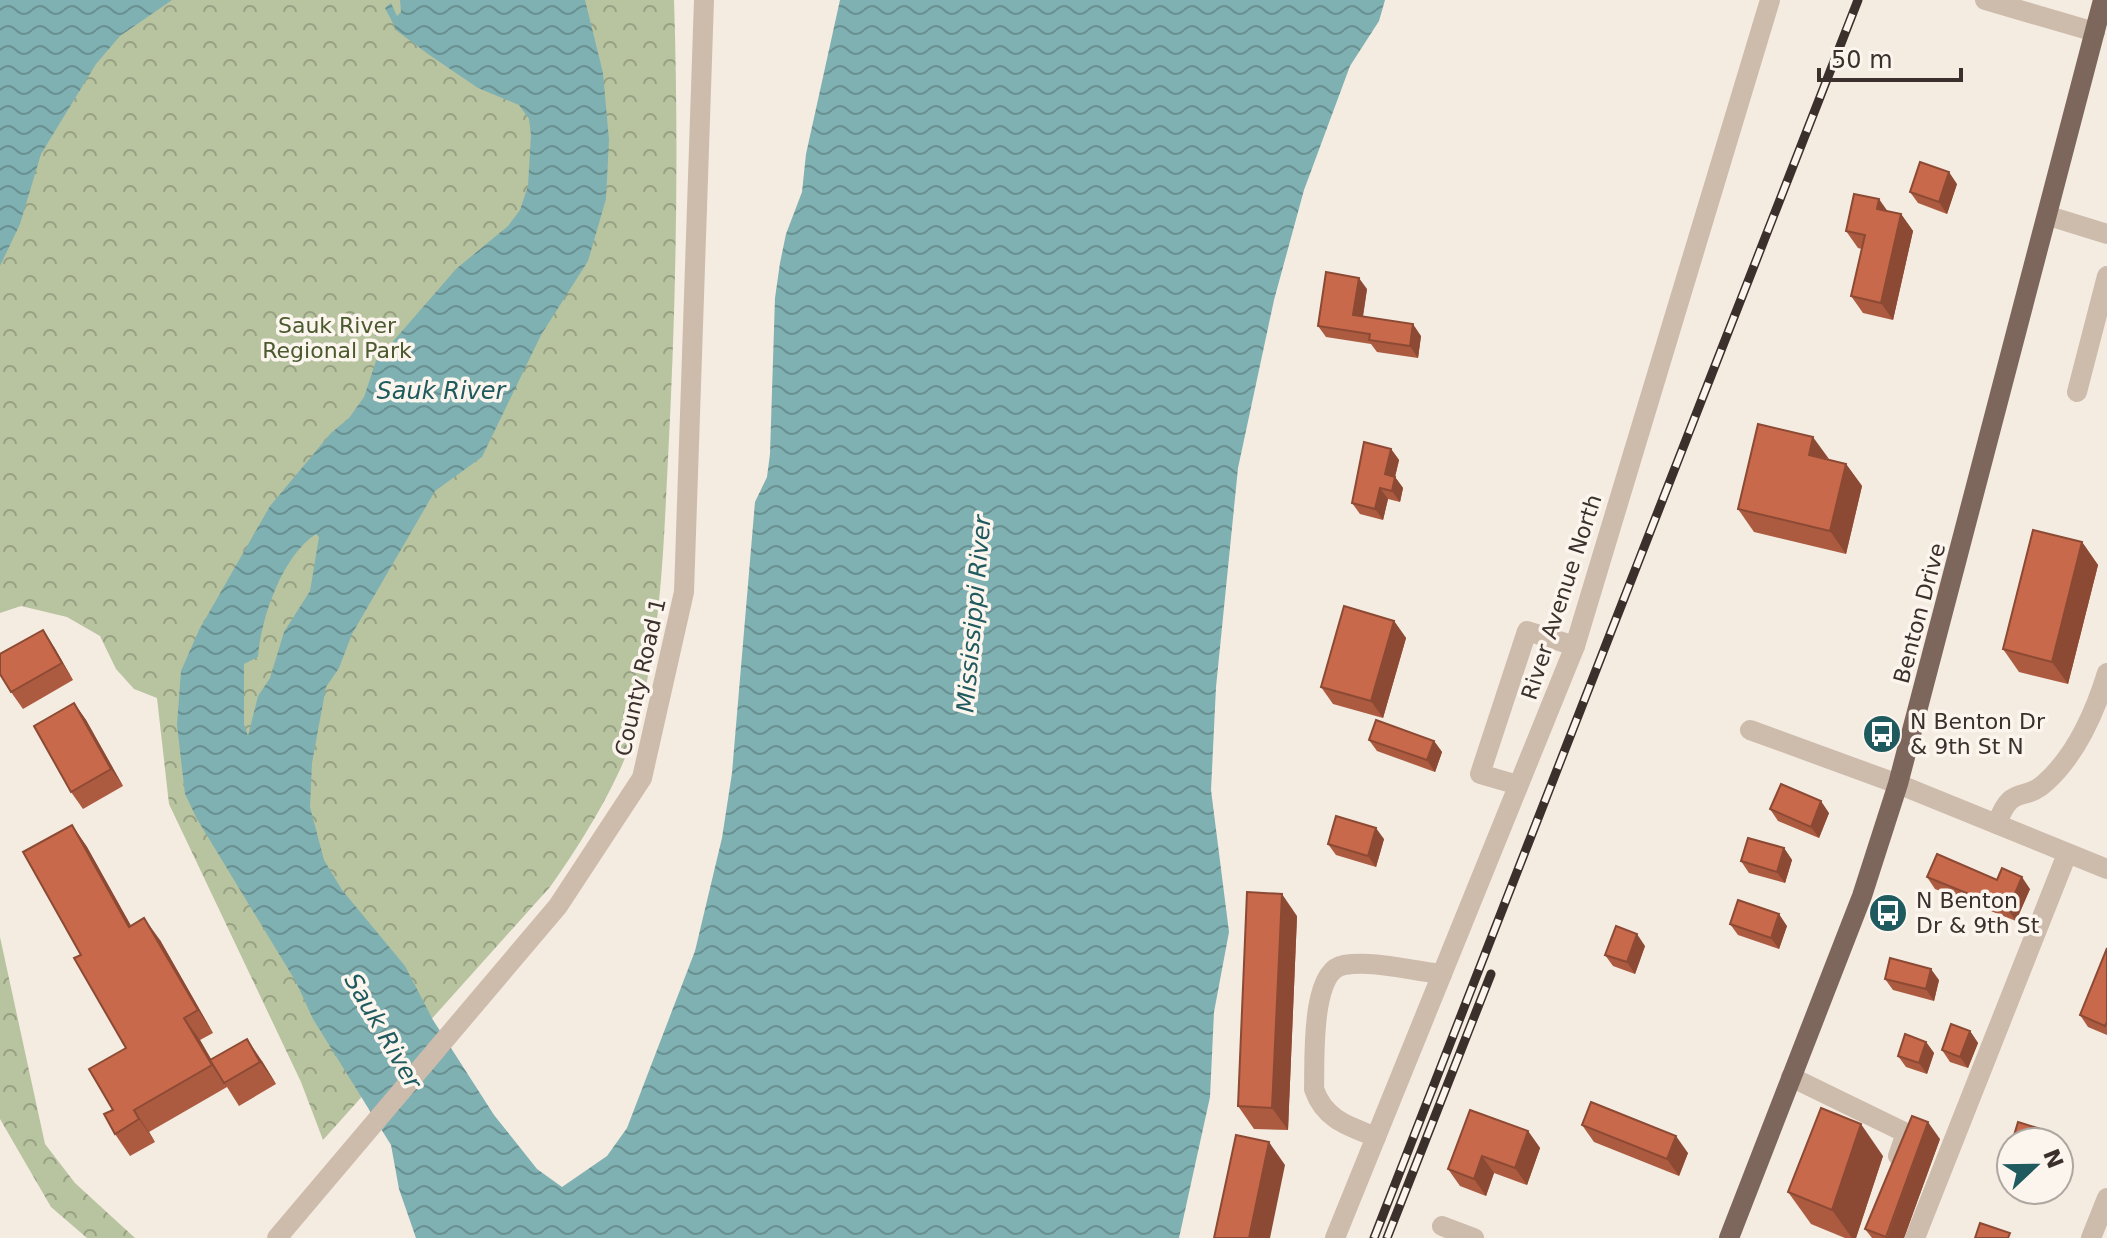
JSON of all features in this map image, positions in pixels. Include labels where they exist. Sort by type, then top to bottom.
[{"type":"main road","name":"Benton Drive","points":[[1729,1238],[1862,896],[1898,784],[2103,0]]},
{"type":"street","name":"County Road 1","points":[[277,1238],[558,906],[642,778],[684,592],[704,0]]},
{"type":"street","name":"River Avenue North","points":[[1335,1238],[1575,646],[1770,0]]},
{"type":"street","points":[[1985,0],[2095,32]]},
{"type":"street","points":[[2049,216],[2107,234]]},
{"type":"street","points":[[2077,392],[2107,276]]},
{"type":"street","points":[[1518,785],[1480,774],[1527,631],[1575,646]]},
{"type":"street","points":[[1997,824],[2004,805],[2017,794],[2044,785],[2072,752],[2098,703],[2107,673]]},
{"type":"street","points":[[1750,730],[1898,784],[2107,869]]},
{"type":"street","points":[[1915,1238],[2067,854]]},
{"type":"street","points":[[1376,1137],[1337,1121],[1319,1103],[1314,1089],[1319,997],[1326,975],[1340,965],[1362,964],[1442,974]]},
{"type":"street","points":[[1791,1077],[1906,1133],[1891,1172]]},
{"type":"street","points":[[2091,1238],[2107,1198]]},
{"type":"street","points":[[1442,1226],[1474,1238]]},
{"type":"green space","name":"Sauk River Regional Park","points":[[0,0],[674,0],[676,230],[664,531],[654,639],[630,745],[615,781],[550,887],[323,1140],[301,1082],[169,804],[157,698],[134,689],[116,669],[100,636],[67,617],[21,606],[0,613]]},
{"type":"green space","points":[[0,937],[45,1144],[75,1183],[135,1238],[87,1238],[51,1207],[0,1119]]},
{"type":"water","points":[[0,0],[172,0],[120,36],[96,64],[41,154],[20,224],[0,266]]},
{"type":"water","points":[[400,0],[585,0],[603,73],[609,140],[606,199],[588,261],[541,335],[482,457],[435,491],[352,634],[339,668],[326,687],[312,763],[310,807],[324,860],[342,890],[405,966],[433,1020],[494,1115],[537,1169],[562,1187],[607,1156],[627,1128],[695,951],[722,838],[732,773],[755,502],[767,477],[770,454],[775,298],[786,234],[802,192],[806,154],[840,0],[1385,0],[1379,21],[1350,66],[1304,190],[1274,300],[1238,468],[1216,687],[1211,790],[1229,932],[1214,1012],[1210,1097],[1179,1238],[416,1238],[399,1189],[391,1145],[313,1019],[296,982],[185,794],[177,725],[181,671],[199,630],[270,506],[331,433],[349,418],[364,397],[376,361],[456,269],[508,226],[520,210],[528,186],[531,135],[529,119],[519,105],[478,88],[397,31],[385,8],[391,3],[397,16],[401,12]],"holes":[[[316,534],[319,537],[310,591],[284,632],[270,678],[258,696],[248,736],[244,724],[244,664],[258,657],[264,624],[283,572],[304,544]]]},
{"type":"building","points":[[1920,162],[1949,172],[1939,202],[1910,192]]},
{"type":"building","points":[[1854,194],[1879,199],[1877,209],[1901,214],[1881,303],[1851,296],[1865,235],[1846,231]]},
{"type":"building","points":[[1326,272],[1359,278],[1353,315],[1413,324],[1410,346],[1369,340],[1370,334],[1318,326]]},
{"type":"building","points":[[1758,424],[1813,437],[1809,455],[1846,464],[1830,531],[1738,509]]},
{"type":"building","points":[[1364,442],[1391,449],[1385,474],[1395,477],[1392,491],[1380,488],[1375,509],[1352,503]]},
{"type":"building","points":[[2033,530],[2082,542],[2052,662],[2003,649]]},
{"type":"building","points":[[1344,606],[1394,621],[1371,701],[1321,687]]},
{"type":"building","points":[[43,630],[62,663],[11,692],[0,674],[0,654]]},
{"type":"building","points":[[74,703],[111,769],[71,792],[34,726]]},
{"type":"building","points":[[1376,720],[1434,741],[1427,760],[1369,740]]},
{"type":"building","points":[[1781,784],[1821,801],[1811,827],[1770,809]]},
{"type":"building","points":[[1336,816],[1376,828],[1368,856],[1328,844]]},
{"type":"building","points":[[72,825],[129,927],[144,918],[198,1010],[184,1018],[212,1065],[134,1110],[139,1119],[115,1134],[104,1114],[113,1110],[89,1069],[126,1048],[74,958],[81,955],[23,852]]},
{"type":"building","points":[[1748,838],[1784,848],[1777,872],[1741,861]]},
{"type":"building","points":[[1937,854],[1997,880],[2002,868],[2022,877],[2008,910],[1927,877]]},
{"type":"building","points":[[1247,892],[1282,894],[1272,1108],[1238,1106]]},
{"type":"building","points":[[1738,900],[1779,914],[1771,938],[1730,924]]},
{"type":"building","points":[[1616,926],[1637,934],[1627,962],[1605,955]]},
{"type":"building","points":[[2107,948],[2107,1022],[2105,1026],[2080,1015]]},
{"type":"building","points":[[1890,958],[1931,969],[1926,989],[1885,979]]},
{"type":"building","points":[[1951,1024],[1970,1031],[1960,1057],[1942,1050]]},
{"type":"building","points":[[1905,1034],[1926,1042],[1919,1063],[1898,1056]]},
{"type":"building","points":[[247,1039],[260,1062],[224,1083],[210,1060]]},
{"type":"building","points":[[1591,1102],[1676,1136],[1667,1159],[1582,1125]]},
{"type":"building","points":[[1821,1108],[1861,1124],[1832,1210],[1788,1192]]},
{"type":"building","points":[[1470,1110],[1528,1131],[1515,1168],[1482,1156],[1474,1179],[1448,1169]]},
{"type":"building","points":[[1912,1116],[1928,1122],[1886,1237],[1865,1229]]},
{"type":"building","points":[[1236,1135],[1269,1142],[1249,1238],[1214,1238]]},
{"type":"building","points":[[1980,1223],[2010,1233],[2008,1238],[1975,1238]]},
{"type":"railway","points":[[1374,1238],[1858,0]]},
{"type":"railway","points":[[1387,1238],[1491,974]]},
{"type":"place","name":"N Benton Dr & 9th St N","points":[[1882,734]]},
{"type":"place","name":"N Benton Dr & 9th St","points":[[1888,913]]},
{"type":"water label","name":"Sauk River","points":[[441,391]]},
{"type":"water label","name":"Mississippi River","points":[[974,614]]},
{"type":"water label","name":"Sauk River","points":[[383,1031]]}]
